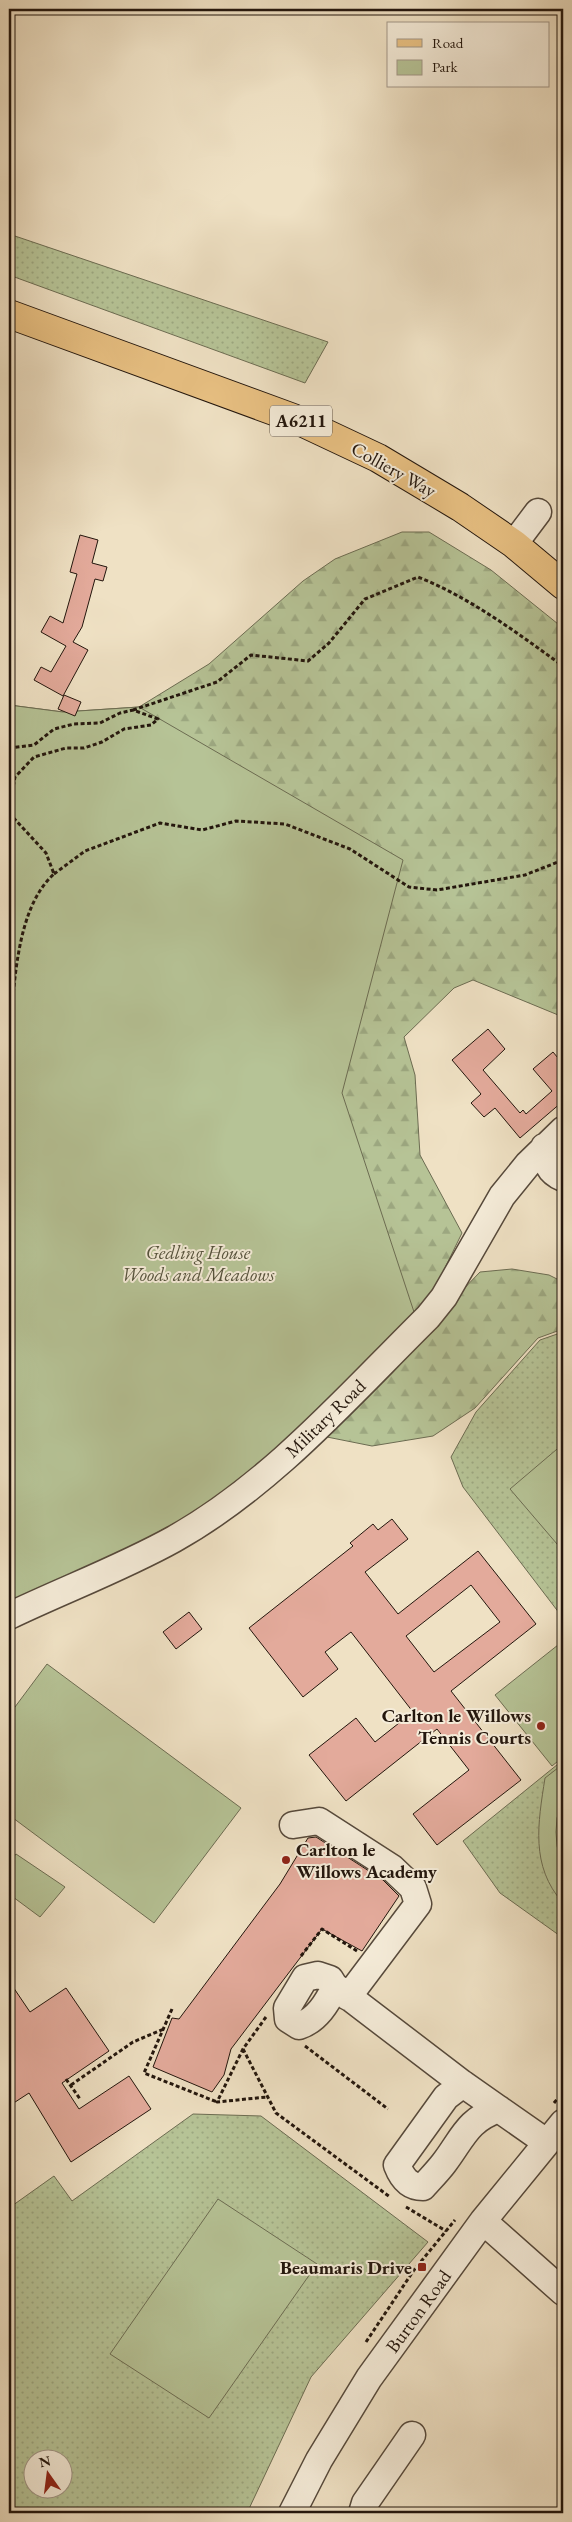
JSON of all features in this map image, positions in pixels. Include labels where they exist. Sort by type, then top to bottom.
[{"type":"main road","name":"Colliery Way","points":[[9,314],[294,418],[378,458],[460,507],[514,544],[563,585]]},
{"type":"street","points":[[514,544],[538,512]]},
{"type":"street","name":"Military Road","points":[[9,1616],[174,1539],[233,1500],[284,1458],[434,1310],[444,1297],[502,1196],[544,1147],[563,1130]]},
{"type":"street","points":[[544,1147],[546,1163],[554,1175],[563,1178]]},
{"type":"street","points":[[293,1825],[319,1821],[384,1852],[392,1868],[413,1888],[418,1904],[342,1992],[463,2084],[546,2142]]},
{"type":"street","points":[[463,2084],[446,2097],[397,2166],[403,2179],[416,2187],[424,2187],[444,2163],[473,2122],[483,2114],[499,2109]]},
{"type":"street","name":"Burton Road","points":[[292,2513],[319,2460],[368,2378],[483,2221],[563,2123]]},
{"type":"street","points":[[483,2221],[563,2292]]},
{"type":"street","points":[[362,2513],[365,2503],[412,2435]]},
{"type":"path","points":[[9,748],[34,744],[54,729],[74,724],[100,723],[120,713],[217,682],[251,655],[308,661],[329,643],[366,599],[418,577],[448,589],[506,625],[563,666]]},
{"type":"path","points":[[9,809],[14,777],[34,757],[66,748],[84,748],[102,742],[124,729],[151,725],[158,719],[133,710]]},
{"type":"path","points":[[9,813],[46,853],[54,874]]},
{"type":"path","points":[[9,1036],[16,965],[24,926],[39,894],[40,886],[85,852],[160,823],[202,830],[236,821],[285,824],[350,849],[409,887],[437,890],[516,877],[563,860]]},
{"type":"path","points":[[172,2009],[144,2073],[217,2102]]},
{"type":"path","points":[[266,2017],[273,2022]]},
{"type":"path","points":[[71,2085],[133,2042],[164,2029]]},
{"type":"path","points":[[302,2044],[388,2110]]},
{"type":"path","points":[[244,2049],[276,2113],[391,2198]]},
{"type":"path","points":[[66,2079],[80,2099]]},
{"type":"path","points":[[398,2203],[446,2231]]},
{"type":"green space","points":[[9,234],[328,342],[305,383],[9,275]]},
{"type":"green space","points":[[402,532],[429,532],[491,570],[563,628],[563,1017],[473,980],[454,988],[404,1037],[415,1075],[420,1155],[462,1233],[436,1286],[422,1306],[381,1348],[9,705],[63,712],[139,707],[209,664],[303,581],[335,559]]},
{"type":"green space","name":"Gedling House Woods and Meadows","points":[[9,705],[63,712],[139,707],[403,860],[342,1093],[415,1315],[265,1462],[206,1506],[138,1543],[9,1604]]},
{"type":"green space","points":[[512,1269],[549,1275],[563,1282],[563,1329],[538,1338],[475,1408],[433,1436],[372,1446],[322,1436],[480,1272]]},
{"type":"green space","points":[[563,1332],[563,1618],[463,1487],[451,1457],[476,1412],[540,1340]]},
{"type":"green space","points":[[563,1444],[563,1551],[510,1489]]},
{"type":"green space","name":"Carlton le Willows Tennis Courts","points":[[563,1641],[563,1757],[552,1766],[495,1695]]},
{"type":"green space","points":[[47,1664],[241,1808],[154,1923],[9,1815],[9,1715]]},
{"type":"green space","points":[[563,1760],[563,1938],[500,1893],[463,1841]]},
{"type":"green space","points":[[563,1764],[563,1799],[557,1818],[556,1832],[557,1846],[563,1867],[563,1903],[552,1889],[545,1874],[539,1844],[539,1828],[545,1778]]},
{"type":"green space","points":[[16,1854],[65,1887],[40,1917],[9,1894],[9,1863]]},
{"type":"green space","points":[[193,2114],[261,2116],[428,2242],[311,2377],[247,2513],[9,2513],[9,2208],[54,2176],[72,2201]]},
{"type":"green space","points":[[218,2199],[317,2264],[209,2418],[110,2354]]},
{"type":"building","points":[[80,535],[98,540],[92,563],[107,567],[103,581],[95,579],[82,627],[73,642],[88,650],[63,696],[34,680],[41,667],[51,672],[66,646],[41,632],[50,616],[63,623],[77,574],[70,572]]},
{"type":"building","points":[[64,695],[81,702],[75,716],[58,709]]},
{"type":"building","points":[[488,1029],[505,1049],[483,1070],[520,1113],[523,1110],[526,1114],[552,1091],[533,1069],[553,1052],[563,1064],[563,1104],[562,1102],[520,1138],[495,1108],[484,1117],[471,1103],[481,1094],[452,1060]]},
{"type":"building","points":[[392,1519],[408,1539],[365,1572],[398,1614],[478,1551],[536,1624],[451,1691],[521,1780],[437,1845],[413,1814],[469,1770],[437,1729],[346,1801],[309,1755],[356,1718],[375,1742],[413,1712],[351,1632],[325,1652],[338,1669],[303,1697],[249,1628],[353,1546],[350,1543],[373,1524],[378,1530]],"holes":[[[471,1585],[500,1622],[434,1672],[406,1636]]]},
{"type":"building","points":[[189,1612],[202,1629],[176,1649],[163,1632]]},
{"type":"building","points":[[316,1837],[383,1880],[399,1896],[362,1951],[322,1929],[231,2049],[224,2075],[212,2092],[153,2067],[172,2018],[179,2019],[280,1884],[308,1838]]},
{"type":"building","points":[[9,1981],[30,2012],[66,1988],[109,2051],[62,2083],[79,2109],[129,2076],[151,2109],[71,2162],[29,2093],[9,2106]]},
{"type":"place","name":"Carlton le Willows Tennis Courts","points":[[541,1726]]},
{"type":"place","name":"Carlton le Willows Academy","points":[[286,1860]]},
{"type":"place","name":"Beaumaris Drive","points":[[422,2267]]}]
